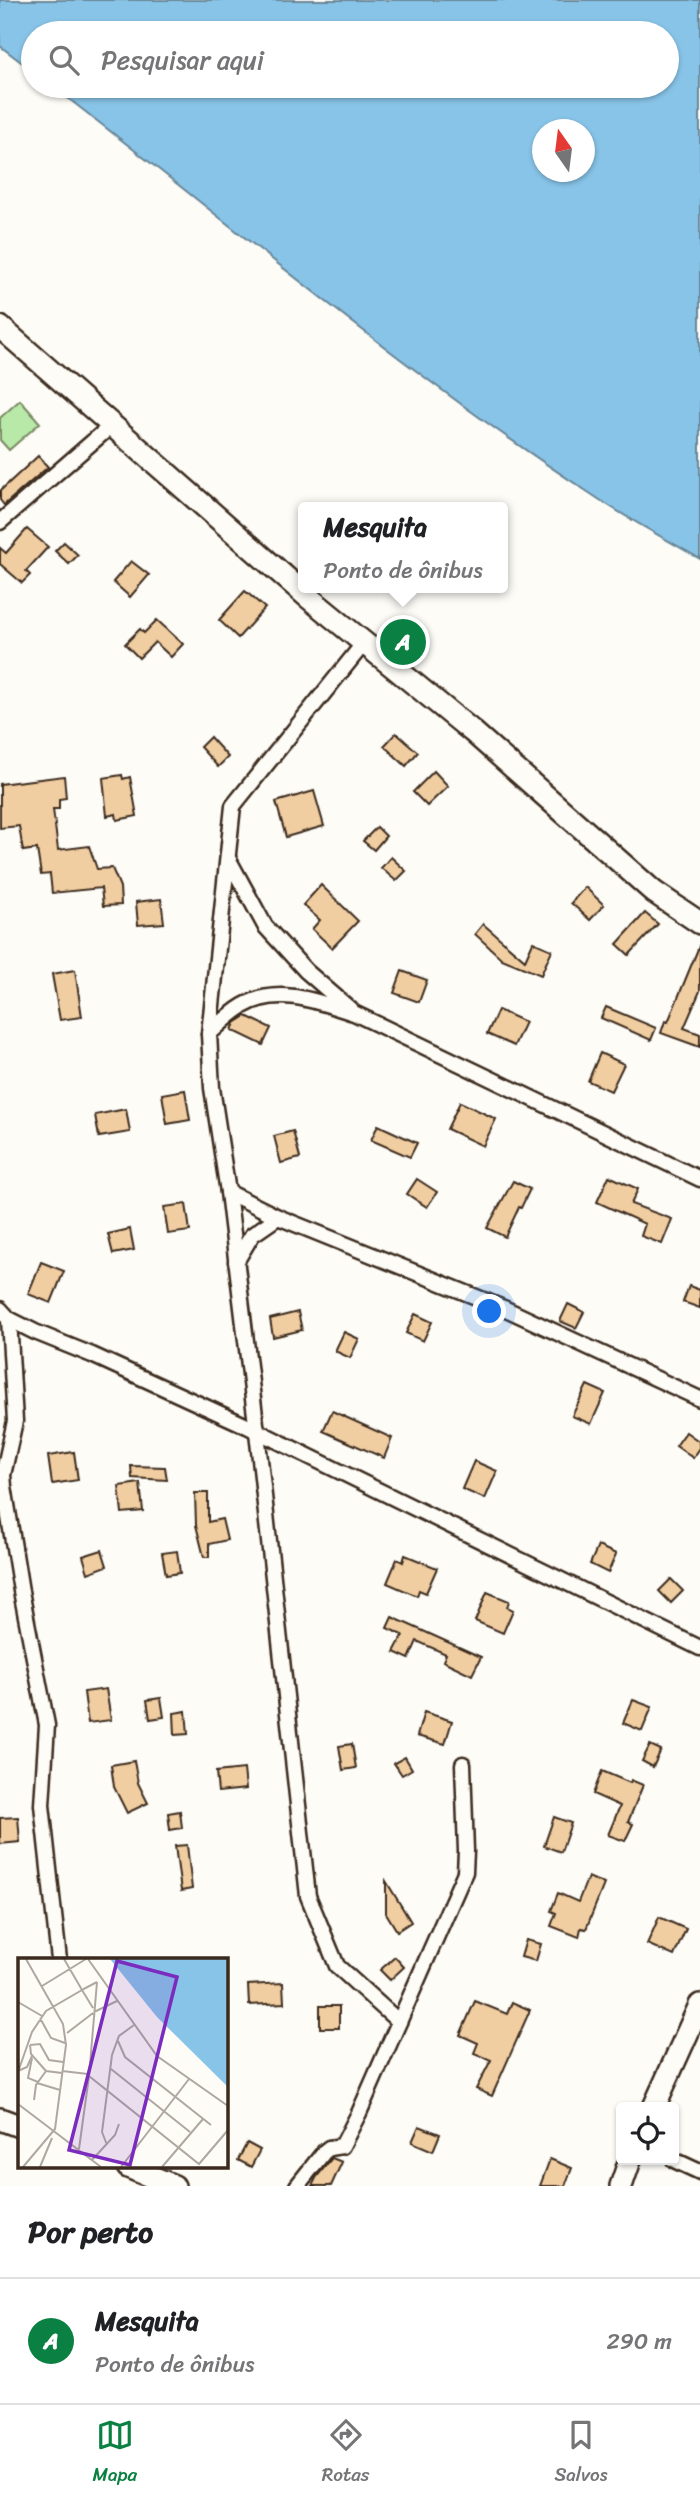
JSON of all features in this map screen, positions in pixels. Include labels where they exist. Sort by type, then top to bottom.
[{"type":"street","points":[[0,327],[298,588]]},
{"type":"street","points":[[0,522],[112,425]]},
{"type":"street","points":[[303,593],[472,731],[654,892],[700,923]]},
{"type":"street","points":[[364,643],[233,806],[209,1034],[212,1088],[228,1192],[257,1432],[308,1896],[337,1966],[399,2022]]},
{"type":"street","points":[[229,860],[265,926],[306,971],[355,1013]]},
{"type":"street","points":[[209,1034],[240,1008],[265,997],[298,997],[355,1013],[700,1179]]},
{"type":"street","points":[[228,1192],[278,1217],[506,1309],[700,1399]]},
{"type":"street","points":[[236,1262],[252,1235],[278,1217]]},
{"type":"street","points":[[5,1314],[257,1432],[700,1648]]},
{"type":"street","points":[[5,1314],[15,1422],[3,1475],[21,1591],[47,1725],[43,1805],[59,1958]]},
{"type":"street","points":[[297,2186],[324,2152],[329,2148],[342,2146],[465,1872],[463,1764]]},
{"type":"street","points":[[656,2102],[700,2006]]},
{"type":"street","points":[[0,2119],[18,2126]]},
{"type":"street","points":[[679,2162],[700,2172]]},
{"type":"street","points":[[621,2186],[628,2165]]},
{"type":"street","points":[[130,2168],[174,2186]]},
{"type":"green space","points":[[20,400],[40,423],[9,450],[0,440],[0,418]]},
{"type":"water","points":[[0,0],[700,0],[700,559],[604,503],[452,398],[67,98],[679,98],[679,21],[21,21],[21,62],[0,46]]},
{"type":"building","points":[[38,456],[48,467],[4,505],[0,500],[0,491]]},
{"type":"building","points":[[27,529],[48,547],[26,571],[30,575],[22,583],[0,564],[0,548],[6,553]]},
{"type":"building","points":[[64,542],[78,555],[69,564],[55,551]]},
{"type":"building","points":[[131,561],[149,575],[130,597],[113,582]]},
{"type":"building","points":[[245,591],[265,608],[238,638],[219,620]]},
{"type":"building","points":[[157,620],[183,644],[171,657],[155,642],[139,658],[125,644],[140,629],[144,633]]},
{"type":"building","points":[[396,733],[418,752],[406,766],[384,746]]},
{"type":"building","points":[[210,737],[228,757],[218,767],[200,747]]},
{"type":"building","points":[[434,771],[448,786],[427,806],[413,792]]},
{"type":"building","points":[[122,775],[123,779],[130,777],[137,816],[117,820],[116,814],[107,816],[103,778]]},
{"type":"building","points":[[64,776],[66,798],[59,799],[59,809],[53,809],[58,850],[89,846],[97,869],[112,868],[120,887],[121,905],[103,906],[101,888],[52,893],[50,874],[41,875],[37,849],[23,851],[19,826],[0,828],[0,784]]},
{"type":"building","points":[[314,791],[324,826],[286,837],[276,802]]},
{"type":"building","points":[[377,827],[386,836],[374,850],[363,841]]},
{"type":"building","points":[[391,857],[406,871],[396,881],[381,868]]},
{"type":"building","points":[[321,885],[358,921],[332,948],[312,929],[320,920],[303,905]]},
{"type":"building","points":[[585,887],[604,905],[590,920],[571,903]]},
{"type":"building","points":[[161,899],[164,923],[138,925],[136,902]]},
{"type":"building","points":[[645,913],[658,924],[629,955],[617,944]]},
{"type":"building","points":[[483,924],[525,960],[533,942],[552,950],[541,975],[502,959],[475,934]]},
{"type":"building","points":[[700,944],[700,991],[684,1028],[700,1034],[700,1047],[661,1033]]},
{"type":"building","points":[[75,970],[82,1017],[60,1020],[52,974]]},
{"type":"building","points":[[402,971],[427,980],[419,1002],[394,993]]},
{"type":"building","points":[[606,1007],[656,1028],[651,1040],[601,1018]]},
{"type":"building","points":[[498,1010],[525,1022],[514,1046],[487,1034]]},
{"type":"building","points":[[246,1016],[271,1028],[263,1045],[232,1030],[235,1023]]},
{"type":"building","points":[[600,1053],[624,1064],[611,1091],[588,1081]]},
{"type":"building","points":[[185,1090],[190,1120],[167,1124],[162,1094]]},
{"type":"building","points":[[460,1102],[496,1119],[483,1146],[447,1129]]},
{"type":"building","points":[[126,1109],[130,1132],[99,1137],[95,1115]]},
{"type":"building","points":[[378,1125],[417,1143],[410,1157],[371,1140]]},
{"type":"building","points":[[293,1131],[300,1158],[281,1163],[274,1136]]},
{"type":"building","points":[[609,1176],[638,1189],[631,1204],[672,1219],[662,1244],[641,1236],[645,1224],[597,1202]]},
{"type":"building","points":[[417,1179],[437,1192],[427,1207],[407,1194]]},
{"type":"building","points":[[513,1181],[530,1189],[505,1237],[487,1228]]},
{"type":"building","points":[[186,1204],[190,1231],[168,1234],[164,1207]]},
{"type":"building","points":[[130,1229],[134,1250],[113,1254],[108,1234]]},
{"type":"building","points":[[41,1262],[64,1271],[51,1303],[28,1294]]},
{"type":"building","points":[[689,1286],[700,1290],[700,1308],[683,1302]]},
{"type":"building","points":[[568,1304],[584,1312],[576,1328],[560,1321]]},
{"type":"building","points":[[298,1312],[302,1330],[273,1337],[270,1319]]},
{"type":"building","points":[[415,1314],[432,1322],[423,1341],[406,1333]]},
{"type":"building","points":[[344,1332],[359,1339],[350,1358],[335,1351]]},
{"type":"building","points":[[587,1385],[605,1393],[591,1424],[572,1416]]},
{"type":"building","points":[[332,1411],[392,1438],[384,1458],[323,1431]]},
{"type":"building","points":[[686,1432],[700,1442],[700,1448],[693,1458],[676,1446]]},
{"type":"building","points":[[74,1452],[78,1480],[52,1484],[48,1456]]},
{"type":"building","points":[[474,1461],[497,1471],[485,1499],[462,1489]]},
{"type":"building","points":[[131,1466],[165,1467],[167,1480],[132,1478]]},
{"type":"building","points":[[140,1483],[143,1511],[122,1513],[119,1486]]},
{"type":"building","points":[[195,1493],[208,1493],[208,1522],[222,1519],[227,1540],[209,1544],[209,1557],[204,1557],[196,1525]]},
{"type":"building","points":[[598,1546],[616,1554],[608,1573],[590,1564]]},
{"type":"building","points":[[102,1550],[107,1566],[88,1573],[83,1556]]},
{"type":"building","points":[[177,1551],[180,1573],[166,1575],[162,1553]]},
{"type":"building","points":[[405,1555],[437,1568],[426,1593],[419,1590],[417,1596],[387,1583],[397,1559],[403,1562]]},
{"type":"building","points":[[671,1579],[683,1591],[671,1603],[659,1591]]},
{"type":"building","points":[[487,1592],[509,1601],[507,1607],[513,1610],[503,1633],[475,1621]]},
{"type":"building","points":[[392,1617],[481,1657],[472,1675],[443,1661],[446,1654],[417,1641],[409,1659],[394,1652],[403,1635],[387,1628]]},
{"type":"building","points":[[106,1689],[111,1720],[88,1723],[84,1692]]},
{"type":"building","points":[[161,1698],[164,1717],[150,1719],[147,1700]]},
{"type":"building","points":[[633,1700],[652,1707],[642,1731],[623,1723]]},
{"type":"building","points":[[186,1711],[188,1734],[175,1735],[174,1713]]},
{"type":"building","points":[[424,1712],[452,1721],[445,1744],[417,1736]]},
{"type":"building","points":[[352,1744],[356,1768],[343,1770],[339,1746]]},
{"type":"building","points":[[650,1745],[661,1750],[653,1767],[642,1761]]},
{"type":"building","points":[[405,1757],[412,1769],[402,1775],[394,1763]]},
{"type":"building","points":[[134,1761],[138,1783],[148,1803],[127,1813],[114,1787],[111,1765]]},
{"type":"building","points":[[244,1769],[246,1789],[218,1792],[216,1772]]},
{"type":"building","points":[[602,1771],[630,1783],[631,1780],[643,1785],[628,1822],[633,1824],[625,1841],[608,1835],[620,1806],[593,1794]]},
{"type":"building","points":[[180,1811],[182,1828],[170,1830],[168,1813]]},
{"type":"building","points":[[18,1817],[20,1842],[0,1844],[0,1818]]},
{"type":"building","points":[[554,1817],[571,1823],[561,1852],[544,1846]]},
{"type":"building","points":[[187,1845],[192,1889],[181,1891],[175,1846]]},
{"type":"building","points":[[588,1877],[604,1884],[586,1929],[581,1928],[579,1937],[551,1926],[556,1913],[551,1911],[558,1893],[578,1902]]},
{"type":"building","points":[[386,1881],[411,1922],[397,1931],[386,1913]]},
{"type":"building","points":[[659,1917],[686,1929],[674,1956],[647,1944]]},
{"type":"building","points":[[526,1940],[541,1944],[536,1961],[521,1957]]},
{"type":"building","points":[[395,1957],[404,1967],[390,1980],[380,1970]]},
{"type":"building","points":[[283,1983],[284,2003],[249,2005],[248,1985]]},
{"type":"building","points":[[475,2001],[507,2014],[512,2002],[530,2010],[492,2096],[476,2089],[491,2060],[474,2053],[478,2043],[460,2035]]},
{"type":"building","points":[[320,2006],[339,2006],[339,2028],[320,2028]]},
{"type":"building","points":[[419,2126],[440,2134],[433,2151],[412,2142]]},
{"type":"building","points":[[247,2143],[260,2150],[251,2167],[238,2160]]},
{"type":"building","points":[[332,2158],[342,2162],[331,2186],[312,2186],[316,2178]]},
{"type":"building","points":[[550,2159],[572,2168],[565,2186],[540,2186]]},
{"type":"place","name":"Mesquita","points":[[403,642]]}]
